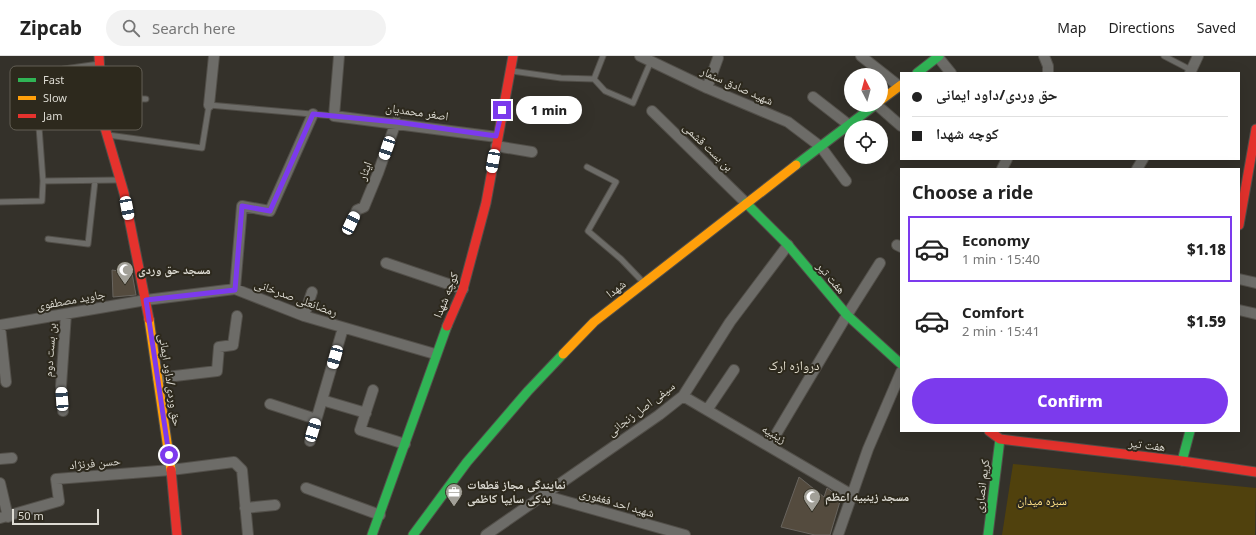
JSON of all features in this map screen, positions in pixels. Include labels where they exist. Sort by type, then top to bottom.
[{"type":"street","points":[[209,105],[214,56]]},
{"type":"street","points":[[334,116],[339,56]]},
{"type":"street","name":"کوچه شهدا","points":[[372,535],[405,444],[435,354],[463,290],[486,204],[496,141],[513,56]]},
{"type":"street","name":"شهید صادق سنمار","points":[[640,56],[707,88],[788,122],[821,147],[846,181]]},
{"type":"street","points":[[861,56],[900,86],[888,95]]},
{"type":"street","points":[[917,72],[938,56],[950,72]]},
{"type":"street","points":[[1044,56],[1048,66],[1048,72]]},
{"type":"street","points":[[1190,72],[1198,56]]},
{"type":"street","points":[[707,88],[718,58]]},
{"type":"street","points":[[813,97],[844,121]]},
{"type":"street","name":"بن بست قشمی","points":[[652,111],[746,203]]},
{"type":"street","name":"شهدا","points":[[856,120],[867,112]]},
{"type":"street","points":[[884,112],[900,125]]},
{"type":"street","points":[[235,290],[242,206],[270,211],[313,114]]},
{"type":"street","name":"اصغر محمدیان","points":[[334,116],[396,122],[496,141],[532,152]]},
{"type":"street","name":"ایثار","points":[[351,223],[357,210],[364,207],[378,174],[396,122]]},
{"type":"street","name":"شهدا","points":[[413,535],[467,462],[528,391],[594,322],[746,203],[844,129]]},
{"type":"street","points":[[1240,220],[1256,129]]},
{"type":"street","name":"حق وردی/داود ایمانی","points":[[106,130],[120,180],[146,300],[171,470],[177,535]]},
{"type":"street","name":"هفت تیر","points":[[746,203],[788,245],[847,315],[900,363]]},
{"type":"street","name":"سیفی اصل زنجانی","points":[[486,535],[659,415],[683,396],[730,322],[788,245]]},
{"type":"street","points":[[386,263],[463,290]]},
{"type":"street","points":[[769,446],[847,315],[880,263]]},
{"type":"street","points":[[1240,279],[1256,283]]},
{"type":"street","name":"رمضانعلی صدرخانی","points":[[146,300],[235,290],[304,316],[435,354]]},
{"type":"street","points":[[304,316],[312,292]]},
{"type":"street","name":"جاوید مصطفوی","points":[[0,326],[146,300]]},
{"type":"street","points":[[1240,310],[1256,314]]},
{"type":"street","name":"بن بست دوم","points":[[63,411],[61,386],[66,314]]},
{"type":"street","points":[[158,378],[218,371],[219,347],[233,345],[237,316]]},
{"type":"street","points":[[0,326],[6,382]]},
{"type":"street","points":[[310,441],[343,328]]},
{"type":"street","points":[[707,410],[734,370]]},
{"type":"street","points":[[838,535],[868,449],[900,374]]},
{"type":"street","points":[[373,390],[360,430],[405,444]]},
{"type":"street","name":"زینبیه","points":[[683,396],[852,495]]},
{"type":"street","points":[[322,400],[366,413]]},
{"type":"street","points":[[270,404],[316,419]]},
{"type":"street","name":"هفت تیر","points":[[991,432],[1000,438],[1256,472]]},
{"type":"street","points":[[1182,461],[1190,432]]},
{"type":"street","points":[[1000,438],[1256,477]]},
{"type":"street","name":"کریم انصاری","points":[[988,535],[1000,438]]},
{"type":"street","points":[[0,459],[12,458]]},
{"type":"street","points":[[171,470],[234,462],[242,470],[248,535]]},
{"type":"street","name":"حسن فرنژاد","points":[[4,517],[59,501],[56,479],[171,470]]},
{"type":"street","points":[[0,483],[4,517]]},
{"type":"street","points":[[306,488],[380,515]]},
{"type":"street","name":"شهید احد فغفوری","points":[[543,496],[685,535]]},
{"type":"street","points":[[245,508],[275,505]]},
{"type":"lane","points":[[594,78],[603,56]]},
{"type":"lane","points":[[1164,56],[1190,72]]},
{"type":"lane","points":[[76,66],[100,60]]},
{"type":"lane","points":[[510,71],[561,78],[594,78],[605,91],[633,103],[651,61]]},
{"type":"lane","points":[[142,99],[146,99]]},
{"type":"lane","points":[[107,135],[202,148],[209,105],[334,116]]},
{"type":"lane","points":[[0,202],[42,201],[43,181],[39,130]]},
{"type":"lane","points":[[587,167],[616,182],[588,231],[620,259],[644,283]]},
{"type":"lane","points":[[48,239],[88,244],[95,180]]},
{"type":"lane","points":[[43,181],[120,180]]},
{"type":"green space","name":"سبزه میدان","points":[[1013,464],[1256,488],[1255,535],[1002,535]]},
{"type":"building","name":"مسجد حق وردی","points":[[112,270],[132,273],[136,295],[113,297]]},
{"type":"building","name":"مسجد زینبیه اعظم","points":[[799,477],[824,497],[827,488],[841,498],[830,535],[815,535],[781,527]]},
{"type":"traffic: fast","points":[[918,72],[939,56]]},
{"type":"traffic: fast","points":[[796,165],[866,112]]},
{"type":"traffic: fast","points":[[746,203],[788,245],[847,315],[900,363]]},
{"type":"traffic: fast","points":[[372,535],[447,326]]},
{"type":"traffic: fast","points":[[413,535],[467,462],[528,391],[563,354]]},
{"type":"traffic: fast","points":[[1182,461],[1190,432]]},
{"type":"traffic: fast","points":[[988,535],[1000,439]]},
{"type":"traffic: slow","points":[[888,95],[900,86]]},
{"type":"traffic: slow","points":[[563,354],[594,322],[796,165]]},
{"type":"traffic: slow","points":[[149,319],[171,470]]},
{"type":"traffic: jam","points":[[99,56],[100,66]]},
{"type":"traffic: jam","points":[[447,326],[463,289],[486,203],[513,56]]},
{"type":"traffic: jam","points":[[1240,219],[1256,129]]},
{"type":"traffic: jam","points":[[106,130],[124,193],[149,319]]},
{"type":"traffic: jam","points":[[990,432],[1000,439],[1182,461],[1256,472]]},
{"type":"traffic: jam","points":[[171,470],[177,535]]},
{"type":"place","name":"مسجد حق وردی","points":[[125,285]]},
{"type":"place","name":"نمایندگی مجاز قطعات یدکی سایپا کاظمی","points":[[454,507]]},
{"type":"place","name":"مسجد زینبیه اعظم","points":[[812,512]]},
{"type":"district","name":"دروازه ارک","points":[[794,365]]},
{"type":"route","points":[[169,455],[146,300],[235,290],[242,206],[270,211],[313,114],[396,122],[496,136],[502,110]]}]
